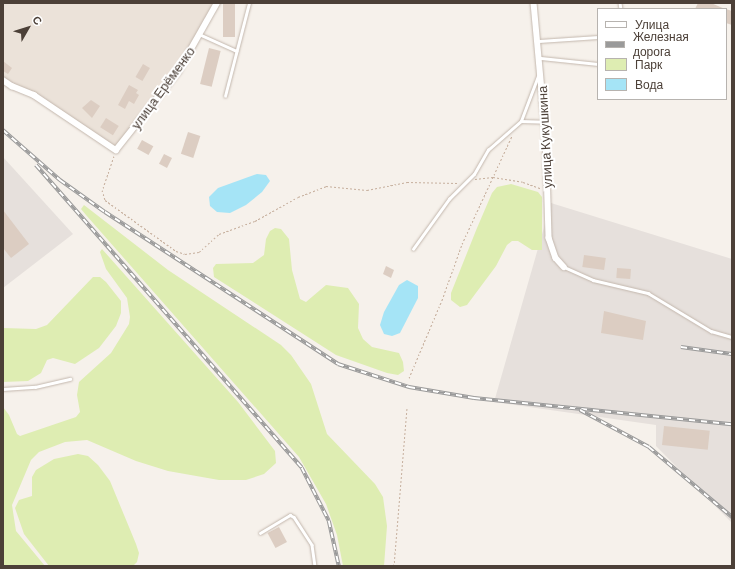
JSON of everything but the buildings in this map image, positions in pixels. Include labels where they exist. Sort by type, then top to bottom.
[{"type":"street","name":"улица Ерёменко","points":[[116,150],[178,72],[201,34],[217,3]]},
{"type":"street","name":"улица Кукушкина","points":[[534,3],[541,58],[546,122],[549,238],[556,258],[564,267]]},
{"type":"street","points":[[3,80],[12,86],[34,95],[116,150]]},
{"type":"lane","points":[[225,96],[249,3]]},
{"type":"lane","points":[[201,34],[237,51]]},
{"type":"lane","points":[[539,41],[597,37]]},
{"type":"lane","points":[[541,58],[597,64]]},
{"type":"lane","points":[[413,249],[449,199],[474,174],[488,150],[520,121],[534,93],[541,66]]},
{"type":"lane","points":[[520,121],[546,122]]},
{"type":"lane","points":[[564,267],[593,280],[648,293],[711,331],[732,337]]},
{"type":"lane","points":[[3,389],[35,387],[70,379]]},
{"type":"lane","points":[[260,533],[290,515],[294,517],[312,545],[315,566]]},
{"type":"path","points":[[409,378],[442,300],[462,244],[513,133]]},
{"type":"path","points":[[116,150],[102,190],[105,200],[176,251],[185,254],[199,252],[219,234],[255,221],[298,197],[326,186],[367,190],[408,182],[467,181],[493,177],[536,185],[548,193]]},
{"type":"path","points":[[394,566],[407,407]]},
{"type":"shaded area","points":[[3,3],[214,3],[176,71],[116,147],[3,77]]},
{"type":"shaded area","points":[[3,157],[73,234],[3,288]]},
{"type":"shaded area","points":[[551,203],[732,259],[732,523],[656,446],[656,425],[494,402]]},
{"type":"green space","points":[[511,184],[538,192],[542,197],[542,250],[532,250],[518,241],[512,241],[507,245],[496,266],[467,305],[460,307],[451,300],[451,293],[477,228],[492,193],[497,187]]},
{"type":"green space","points":[[84,205],[168,270],[281,345],[291,355],[311,384],[327,434],[375,484],[383,497],[387,526],[384,566],[343,566],[337,535],[326,504],[299,457],[86,215],[81,209]]},
{"type":"green space","points":[[275,228],[281,229],[289,239],[292,270],[300,299],[306,302],[326,285],[348,288],[359,304],[358,328],[363,339],[372,347],[399,353],[403,362],[404,371],[398,375],[387,373],[336,355],[214,277],[213,268],[216,264],[253,263],[264,255],[266,239],[270,231]]},
{"type":"green space","points":[[102,249],[238,402],[275,451],[276,463],[264,474],[246,480],[219,480],[168,471],[136,461],[87,440],[65,442],[39,452],[31,460],[12,505],[16,531],[45,566],[3,566],[3,407],[9,415],[17,434],[20,436],[76,417],[80,412],[77,395],[79,382],[111,353],[129,324],[130,317],[127,298],[106,269],[100,252]]},
{"type":"green space","points":[[93,277],[100,277],[106,282],[121,301],[121,313],[116,326],[99,348],[75,364],[53,358],[47,360],[41,373],[28,381],[3,382],[3,328],[36,329],[47,325]]},
{"type":"green space","points":[[78,454],[88,456],[98,465],[110,481],[139,553],[137,562],[133,566],[49,566],[24,534],[15,508],[19,500],[32,496],[32,477],[36,470],[54,459]]},
{"type":"water","points":[[257,174],[266,175],[270,181],[262,192],[246,205],[230,213],[217,212],[210,206],[209,197],[218,188]]},
{"type":"water","points":[[407,280],[418,286],[418,298],[400,333],[392,336],[384,334],[380,325],[384,312],[399,285]]},
{"type":"railway","points":[[3,130],[60,180],[105,212],[338,364],[409,387],[474,398],[732,424]]},
{"type":"railway","points":[[36,165],[302,468],[329,521],[339,566]]},
{"type":"railway","points":[[681,347],[732,354]]},
{"type":"railway","points":[[580,410],[649,447],[732,517]]}]
